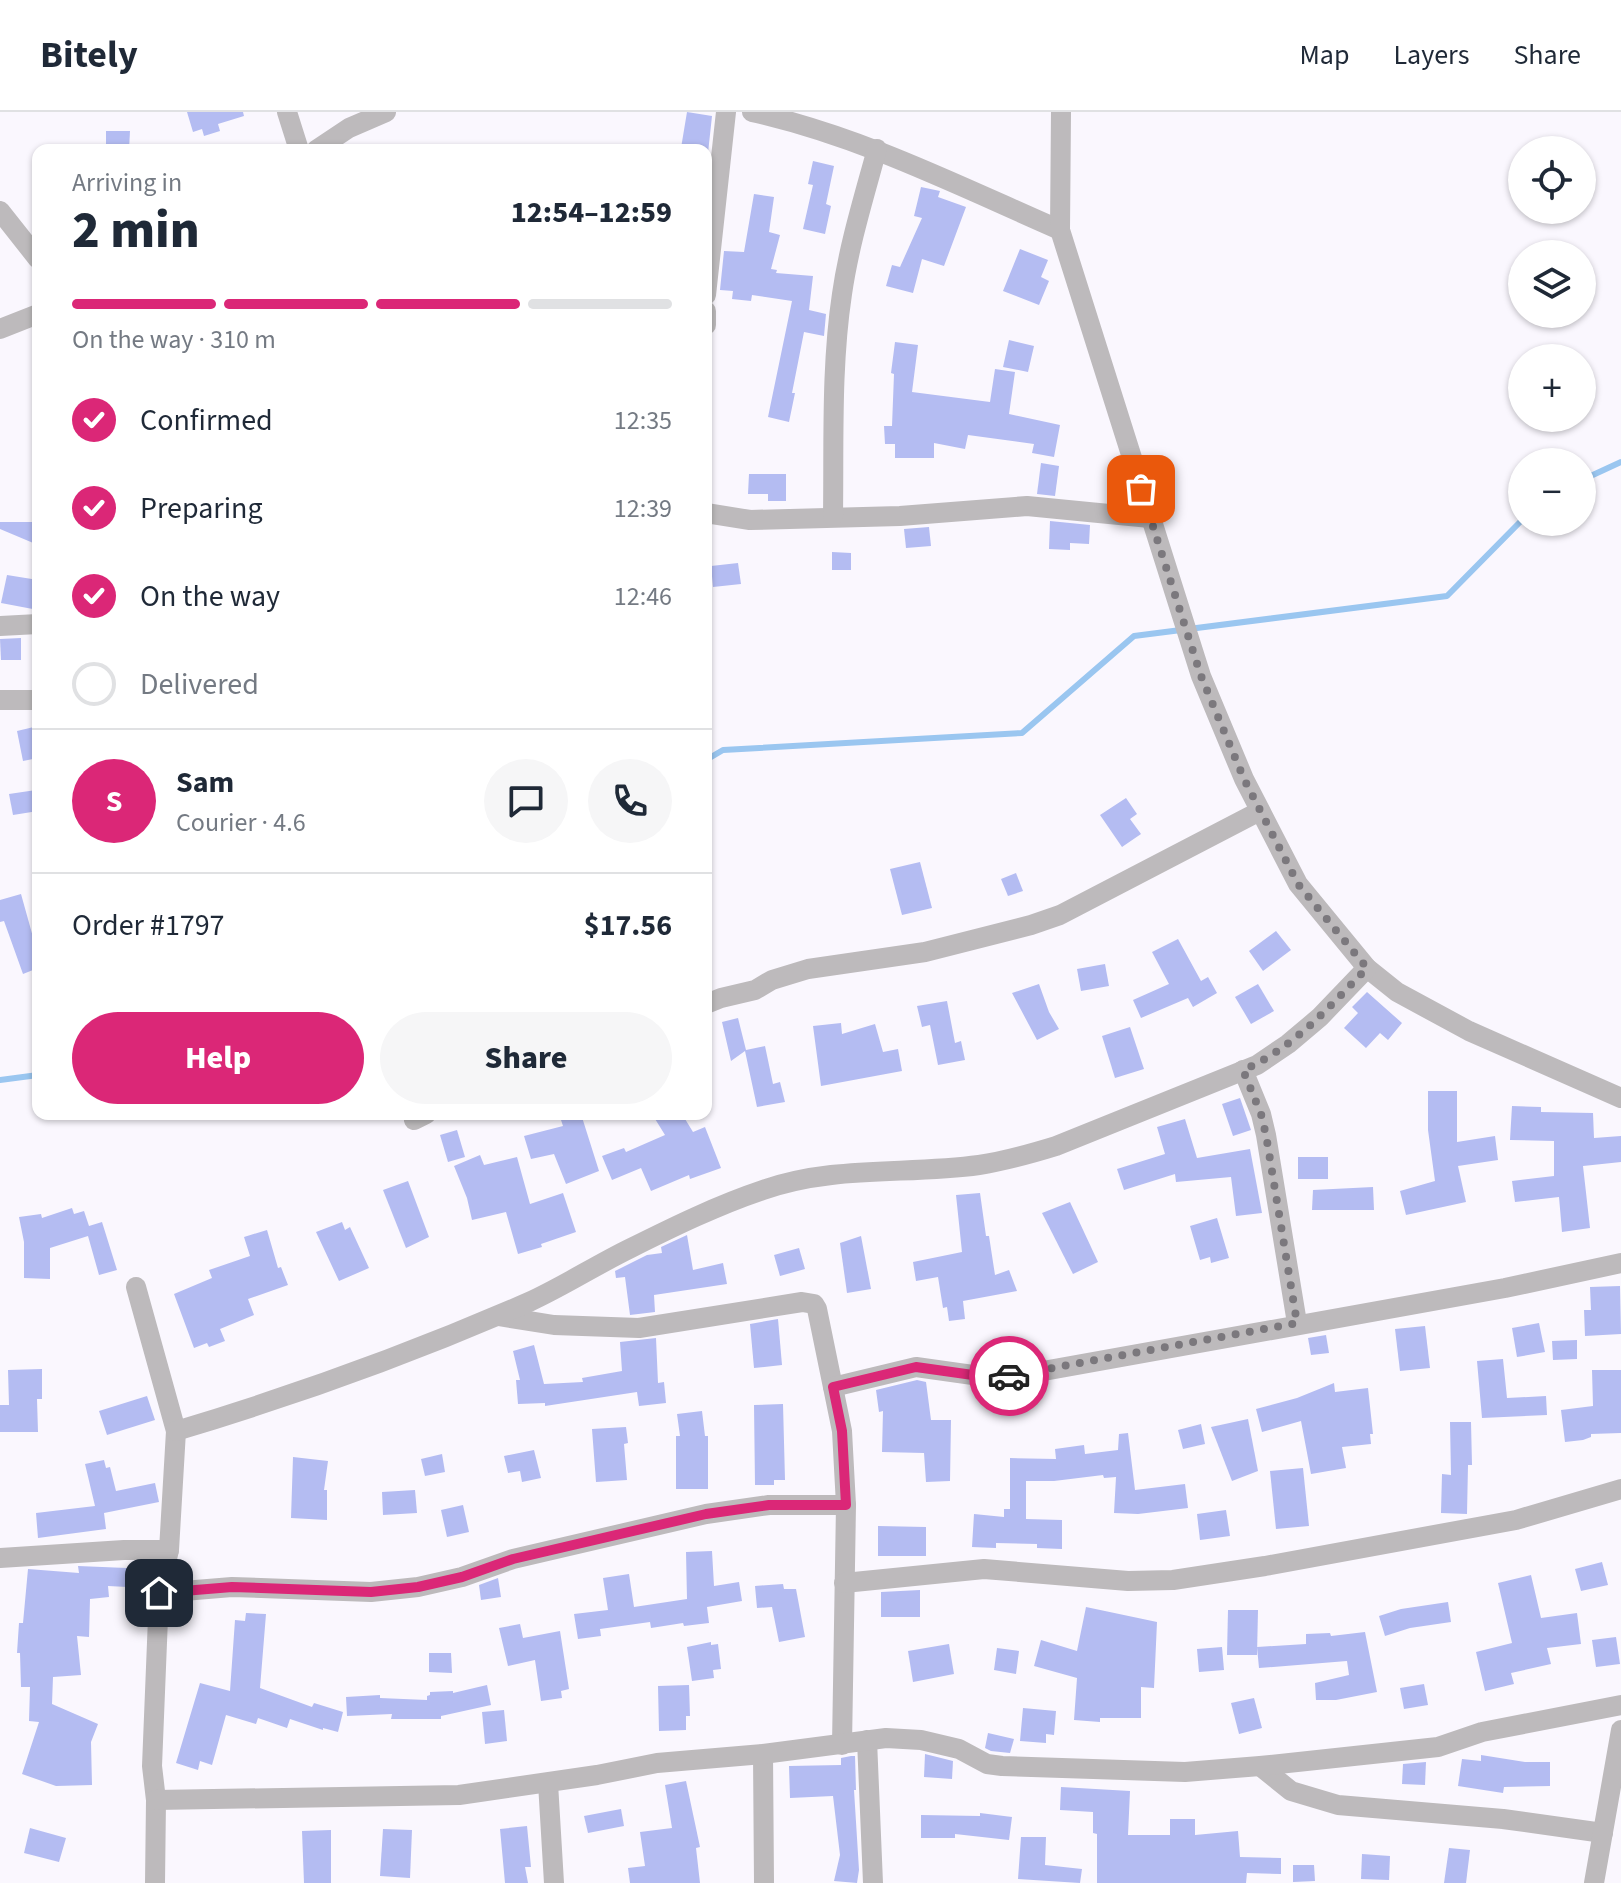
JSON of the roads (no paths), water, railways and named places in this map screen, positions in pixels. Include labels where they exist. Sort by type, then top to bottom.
[{"type":"street","points":[[287,112],[297,144]]},
{"type":"street","points":[[325,144],[349,128],[386,112]]},
{"type":"street","points":[[712,240],[726,112]]},
{"type":"street","points":[[752,112],[805,124],[877,149],[1060,230]]},
{"type":"street","points":[[1061,112],[1060,230],[1201,676],[1260,811],[1298,884],[1367,968],[1397,992],[1469,1031],[1621,1098]]},
{"type":"street","points":[[833,516],[834,403],[842,292],[877,149]]},
{"type":"street","points":[[0,211],[32,251]]},
{"type":"street","points":[[0,329],[32,316]]},
{"type":"street","points":[[712,514],[750,520],[900,516],[1027,506],[1150,518]]},
{"type":"street","points":[[0,626],[32,624]]},
{"type":"street","points":[[0,700],[32,700]]},
{"type":"street","points":[[712,1002],[755,990],[772,980],[808,969],[925,952],[1060,915],[1260,811]]},
{"type":"street","points":[[176,1431],[286,1396],[496,1315],[530,1301],[645,1241],[765,1189],[797,1180],[859,1171],[978,1165],[1025,1156],[1243,1070],[1288,1044],[1320,1017],[1367,968]]},
{"type":"street","points":[[1243,1070],[1266,1135],[1297,1323]]},
{"type":"street","points":[[833,1387],[916,1367],[987,1377],[1016,1376],[1505,1288],[1621,1263]]},
{"type":"street","points":[[136,1287],[176,1431],[169,1550],[159,1593],[152,1766],[156,1800],[155,1883]]},
{"type":"street","points":[[496,1315],[554,1325],[639,1328],[809,1303],[817,1309],[842,1431],[846,1505],[842,1745]]},
{"type":"street","points":[[844,1583],[984,1569],[1128,1581],[1173,1580],[1251,1569],[1516,1520],[1621,1489]]},
{"type":"street","points":[[159,1593],[232,1587],[371,1592],[418,1587],[462,1577],[513,1559],[706,1514],[769,1505],[846,1505]]},
{"type":"street","points":[[0,1558],[169,1550]]},
{"type":"street","points":[[156,1800],[459,1795],[657,1763],[763,1754],[867,1740],[921,1740],[959,1749],[987,1764],[1185,1772],[1438,1747],[1482,1732],[1621,1705]]},
{"type":"street","points":[[1594,1883],[1621,1730]]},
{"type":"street","points":[[867,1740],[873,1883]]},
{"type":"street","points":[[763,1754],[764,1883]]},
{"type":"street","points":[[1260,1766],[1291,1791],[1338,1805],[1503,1819],[1603,1833]]},
{"type":"street","points":[[548,1783],[554,1883]]},
{"type":"waterway","points":[[1596,474],[1621,462]]},
{"type":"waterway","points":[[712,756],[723,750],[1022,733],[1134,636],[1447,596],[1508,534]]},
{"type":"waterway","points":[[0,1080],[32,1076]]}]
